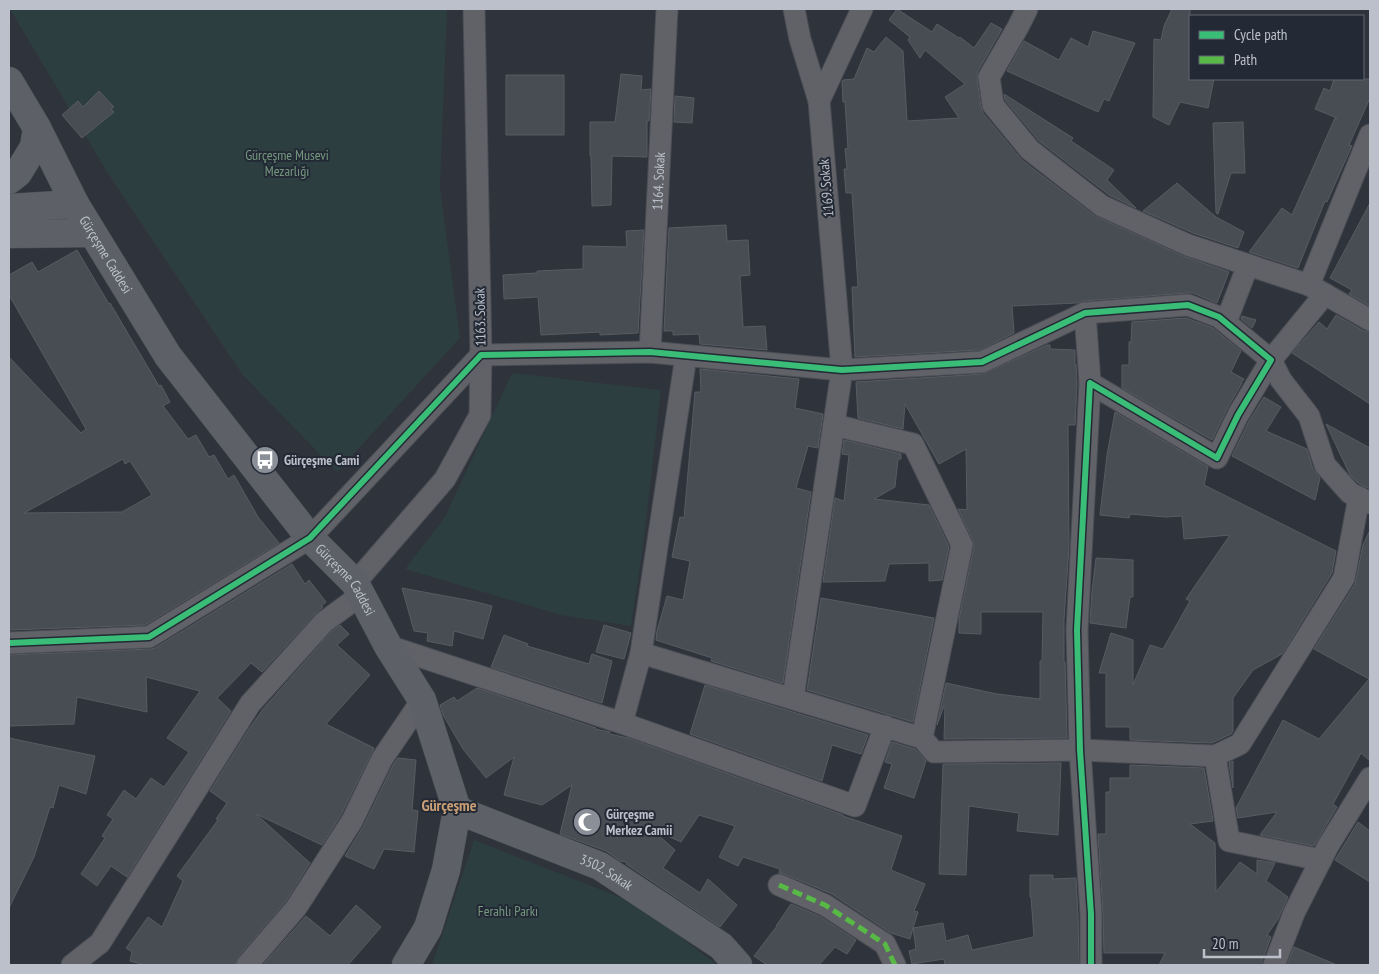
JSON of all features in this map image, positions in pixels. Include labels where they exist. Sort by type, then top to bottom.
[{"type":"main road","name":"Gürçeşme Caddesi","points":[[12,96],[37,128],[75,204],[168,356],[310,538],[358,589],[388,646],[422,700],[457,810],[446,870],[428,928],[406,965]]},
{"type":"main road","points":[[9,180],[18,174],[34,148],[37,128]]},
{"type":"main road","points":[[9,208],[75,204]]},
{"type":"main road","points":[[9,234],[92,233]]},
{"type":"main road","name":"3502. Sokak","points":[[457,810],[600,866],[721,946],[738,965]]},
{"type":"street","name":"1163. Sokak","points":[[72,965],[100,942],[250,704],[324,622],[358,589],[445,479],[480,415],[481,355],[474,9]]},
{"type":"street","name":"1164. Sokak","points":[[650,352],[667,9]]},
{"type":"street","name":"1169. Sokak","points":[[793,698],[842,370],[819,101],[800,40],[794,9]]},
{"type":"street","points":[[819,101],[862,9]]},
{"type":"street","points":[[1027,9],[989,77],[993,105],[1030,150],[1102,206],[1188,244],[1317,290],[1370,320]]},
{"type":"street","points":[[1090,383],[1217,458],[1238,415],[1317,290],[1366,160],[1370,135]]},
{"type":"street","points":[[1226,322],[1248,265]]},
{"type":"street","points":[[9,642],[149,637],[310,538],[481,355],[650,352],[842,370],[982,362],[1085,312],[1188,305],[1219,317],[1271,360],[1281,380],[1309,416],[1325,466],[1350,493],[1365,500],[1344,578],[1240,744],[1215,756],[1080,750],[934,752],[922,738],[641,653]]},
{"type":"street","points":[[1085,312],[1090,383],[1077,630],[1080,750],[1091,914],[1091,965]]},
{"type":"street","points":[[622,723],[641,653],[686,356]]},
{"type":"street","points":[[834,425],[913,444],[962,544],[922,738]]},
{"type":"street","points":[[388,646],[622,723],[855,806],[885,726]]},
{"type":"street","points":[[247,965],[296,908],[352,821],[382,759],[422,700]]},
{"type":"street","points":[[1215,756],[1229,841],[1321,860]]},
{"type":"street","points":[[1274,965],[1294,913],[1328,846],[1370,778]]},
{"type":"street","points":[[779,885],[825,905],[885,944],[895,965]]},
{"type":"green space","name":"Gürçeşme Musevi Mezarlığı","points":[[10,9],[447,9],[440,187],[460,338],[337,472],[242,374],[107,172]]},
{"type":"green space","points":[[512,373],[661,390],[643,547],[631,626],[561,615],[405,569],[445,517]]},
{"type":"green space","name":"Ferahlı Parkı","points":[[474,840],[640,905],[717,965],[432,965]]},
{"type":"building","points":[[897,9],[932,32],[937,24],[960,37],[974,48],[991,23],[1002,29],[978,71],[977,79],[983,113],[1022,160],[1095,216],[1183,256],[1229,272],[1217,303],[1193,293],[1187,293],[1077,303],[1012,306],[1014,333],[979,350],[855,357],[852,287],[858,287],[852,193],[846,193],[844,169],[847,169],[845,149],[848,148],[842,82],[843,80],[854,79],[867,48],[874,52],[886,37],[903,51],[907,121],[959,118],[945,97],[965,84],[925,50],[920,58],[908,40],[910,37],[889,20]]},
{"type":"building","points":[[1172,9],[1190,9],[1189,80],[1214,80],[1208,108],[1180,102],[1169,125],[1153,117],[1154,39],[1161,40],[1164,26]]},
{"type":"building","points":[[1093,31],[1135,43],[1109,101],[1104,99],[1098,112],[1007,71],[1024,41],[1059,60],[1071,38],[1088,47]]},
{"type":"building","points":[[621,74],[642,76],[641,90],[651,89],[649,121],[647,121],[647,157],[612,156],[611,205],[592,206],[590,122],[615,122]]},
{"type":"building","points":[[506,75],[564,75],[564,135],[506,135]]},
{"type":"building","points":[[1370,79],[1370,98],[1349,145],[1352,146],[1327,202],[1325,201],[1298,268],[1249,252],[1282,208],[1292,215],[1335,118],[1337,118],[1315,109],[1324,88],[1330,91],[1334,80]]},
{"type":"building","points":[[99,91],[114,107],[111,109],[114,112],[82,138],[62,115],[78,101],[83,107]]},
{"type":"building","points":[[1004,94],[1073,138],[1071,141],[1114,170],[1107,180],[1136,208],[1109,195],[1039,141],[1005,100]]},
{"type":"building","points":[[675,96],[694,98],[692,123],[674,122]]},
{"type":"building","points":[[1243,122],[1245,173],[1231,173],[1218,214],[1216,213],[1213,123]]},
{"type":"building","points":[[1177,183],[1216,217],[1244,232],[1238,248],[1193,233],[1143,211]]},
{"type":"building","points":[[1370,203],[1370,306],[1349,294],[1352,290],[1330,278]]},
{"type":"building","points":[[726,225],[727,241],[748,240],[750,275],[740,276],[743,327],[765,326],[767,350],[700,344],[699,334],[673,335],[673,331],[664,331],[669,228]]},
{"type":"building","points":[[644,230],[638,333],[600,335],[600,332],[541,335],[538,297],[504,299],[503,275],[583,269],[583,246],[627,247],[626,231]]},
{"type":"building","points":[[77,250],[159,386],[161,385],[170,402],[163,406],[188,439],[196,435],[209,457],[214,455],[228,479],[234,475],[258,517],[279,543],[145,625],[9,630],[9,357],[81,433],[86,429],[9,295],[9,275],[32,262],[38,272]],"holes":[[[123,459],[125,464],[130,461],[152,495],[122,512],[24,513]]]},
{"type":"building","points":[[1336,315],[1364,331],[1370,332],[1370,404],[1292,353],[1319,322],[1327,329]]},
{"type":"building","points":[[1242,316],[1256,320],[1252,328],[1241,319]]},
{"type":"building","points":[[1186,318],[1213,328],[1241,351],[1231,372],[1244,379],[1212,440],[1122,388],[1122,365],[1129,365],[1129,342],[1131,342],[1132,322]]},
{"type":"building","points":[[1050,345],[1050,349],[1075,350],[1077,383],[1075,425],[1068,425],[1069,546],[1064,620],[1067,738],[944,739],[945,706],[937,725],[946,683],[997,694],[1040,699],[1043,612],[981,612],[981,634],[959,633],[959,619],[974,547],[973,540],[958,509],[967,510],[966,449],[939,464],[905,404],[903,429],[858,418],[856,382],[983,374]]},
{"type":"building","points":[[700,369],[799,379],[795,408],[823,414],[818,448],[808,446],[796,488],[811,492],[783,683],[711,661],[712,658],[656,640],[667,596],[683,600],[690,561],[672,557],[680,517],[684,518],[695,392],[701,392]]},
{"type":"building","points":[[1264,397],[1281,407],[1266,431],[1307,449],[1313,469],[1320,478],[1315,500],[1232,456],[1249,421]]},
{"type":"building","points":[[1115,412],[1208,467],[1204,485],[1336,551],[1332,573],[1282,654],[1253,670],[1233,698],[1233,731],[1231,734],[1212,743],[1130,740],[1130,727],[1106,727],[1106,673],[1099,673],[1111,633],[1133,640],[1133,685],[1150,645],[1163,649],[1190,601],[1186,599],[1230,535],[1184,539],[1182,516],[1165,517],[1130,514],[1129,518],[1100,515],[1107,455]]},
{"type":"building","points":[[1326,424],[1370,448],[1370,489],[1358,483],[1350,475]]},
{"type":"building","points":[[844,440],[901,454],[901,459],[898,459],[895,487],[874,499],[929,505],[949,547],[942,580],[929,581],[929,563],[889,564],[885,581],[823,582],[835,498],[844,501],[849,455],[842,454]]},
{"type":"building","points":[[1370,530],[1370,761],[1361,753],[1333,804],[1337,807],[1314,846],[1260,835],[1277,812],[1238,818],[1236,808],[1283,720],[1319,739],[1369,679],[1314,649],[1355,584],[1363,545]]},
{"type":"building","points":[[1096,558],[1133,560],[1133,597],[1130,597],[1126,628],[1090,623]]},
{"type":"building","points":[[292,564],[305,584],[309,580],[326,602],[321,606],[323,607],[262,672],[251,663],[217,698],[231,711],[127,877],[111,866],[97,886],[81,874],[105,838],[102,836],[113,819],[107,815],[124,790],[136,799],[151,778],[164,787],[189,752],[167,738],[200,691],[146,677],[147,712],[77,697],[74,724],[9,726],[9,655],[155,648]]},
{"type":"building","points":[[402,588],[492,606],[483,639],[454,631],[452,646],[427,641],[428,633],[414,631]]},
{"type":"building","points":[[821,598],[934,618],[913,722],[807,690]]},
{"type":"building","points":[[340,625],[349,634],[337,645],[370,675],[326,724],[374,748],[341,815],[322,845],[256,814],[310,863],[286,901],[238,957],[235,965],[145,965],[130,961],[132,952],[126,948],[148,917],[162,927],[183,881],[177,876],[218,820],[216,819],[227,803],[210,791],[263,709],[332,631]]},
{"type":"building","points":[[604,625],[631,633],[624,659],[596,652]]},
{"type":"building","points":[[504,635],[528,644],[527,646],[589,664],[592,654],[612,661],[602,703],[491,667]]},
{"type":"building","points":[[705,685],[868,735],[861,754],[832,745],[822,781],[690,734]]},
{"type":"building","points":[[477,688],[595,729],[610,732],[610,734],[628,738],[902,836],[891,870],[925,884],[914,911],[918,912],[910,939],[891,933],[832,894],[779,873],[780,869],[743,857],[738,866],[719,857],[735,826],[699,815],[681,842],[650,828],[675,850],[663,868],[700,893],[708,879],[737,905],[720,927],[626,864],[627,862],[620,861],[606,851],[560,834],[572,785],[542,805],[504,795],[514,757],[486,778],[463,749],[443,715],[440,705],[454,697],[457,701]]},
{"type":"building","points":[[9,738],[95,756],[86,794],[59,785],[53,808],[50,807],[34,857],[9,908]]},
{"type":"building","points":[[892,742],[915,749],[926,761],[914,798],[884,788],[892,764],[885,762]]},
{"type":"building","points":[[398,758],[416,760],[412,810],[418,811],[414,852],[384,849],[374,869],[345,856],[363,827]]},
{"type":"building","points":[[1233,761],[1233,788],[1229,763]]},
{"type":"building","points":[[1061,763],[1058,835],[1017,831],[1019,813],[969,806],[966,875],[939,874],[943,764]]},
{"type":"building","points":[[1130,765],[1204,768],[1213,821],[1190,824],[1215,843],[1216,892],[1240,862],[1257,874],[1257,860],[1275,863],[1266,881],[1288,897],[1278,919],[1267,935],[1271,937],[1262,965],[1159,965],[1165,953],[1104,953],[1098,834],[1106,834],[1106,792],[1110,792],[1110,778],[1130,778]]},
{"type":"building","points":[[1358,822],[1370,831],[1370,882],[1335,860]]},
{"type":"building","points":[[1030,875],[1053,875],[1053,879],[1076,878],[1079,965],[945,965],[944,959],[912,964],[909,951],[916,949],[913,928],[943,923],[946,941],[968,935],[972,950],[1034,937]]},
{"type":"building","points":[[791,904],[819,916],[856,940],[847,954],[835,947],[819,965],[767,965],[754,956]]},
{"type":"building","points":[[356,905],[381,927],[348,965],[263,965],[306,916],[330,936]]},
{"type":"building","points":[[1294,947],[1337,965],[1287,965]]},
{"type":"marked path","points":[[779,885],[825,905],[885,944],[895,965]]},
{"type":"cycle path","points":[[9,643],[149,637],[310,538],[481,355],[650,352],[842,370],[982,362],[1085,313],[1188,305],[1219,317],[1271,360],[1238,415],[1217,458],[1090,383],[1077,630],[1080,750],[1091,914],[1091,965]]},
{"type":"place","name":"Gürçeşme Cami","points":[[265,460]]},
{"type":"place","name":"Gürçeşme Merkez Camii","points":[[587,822]]},
{"type":"district","name":"Gürçeşme","points":[[449,805]]}]
